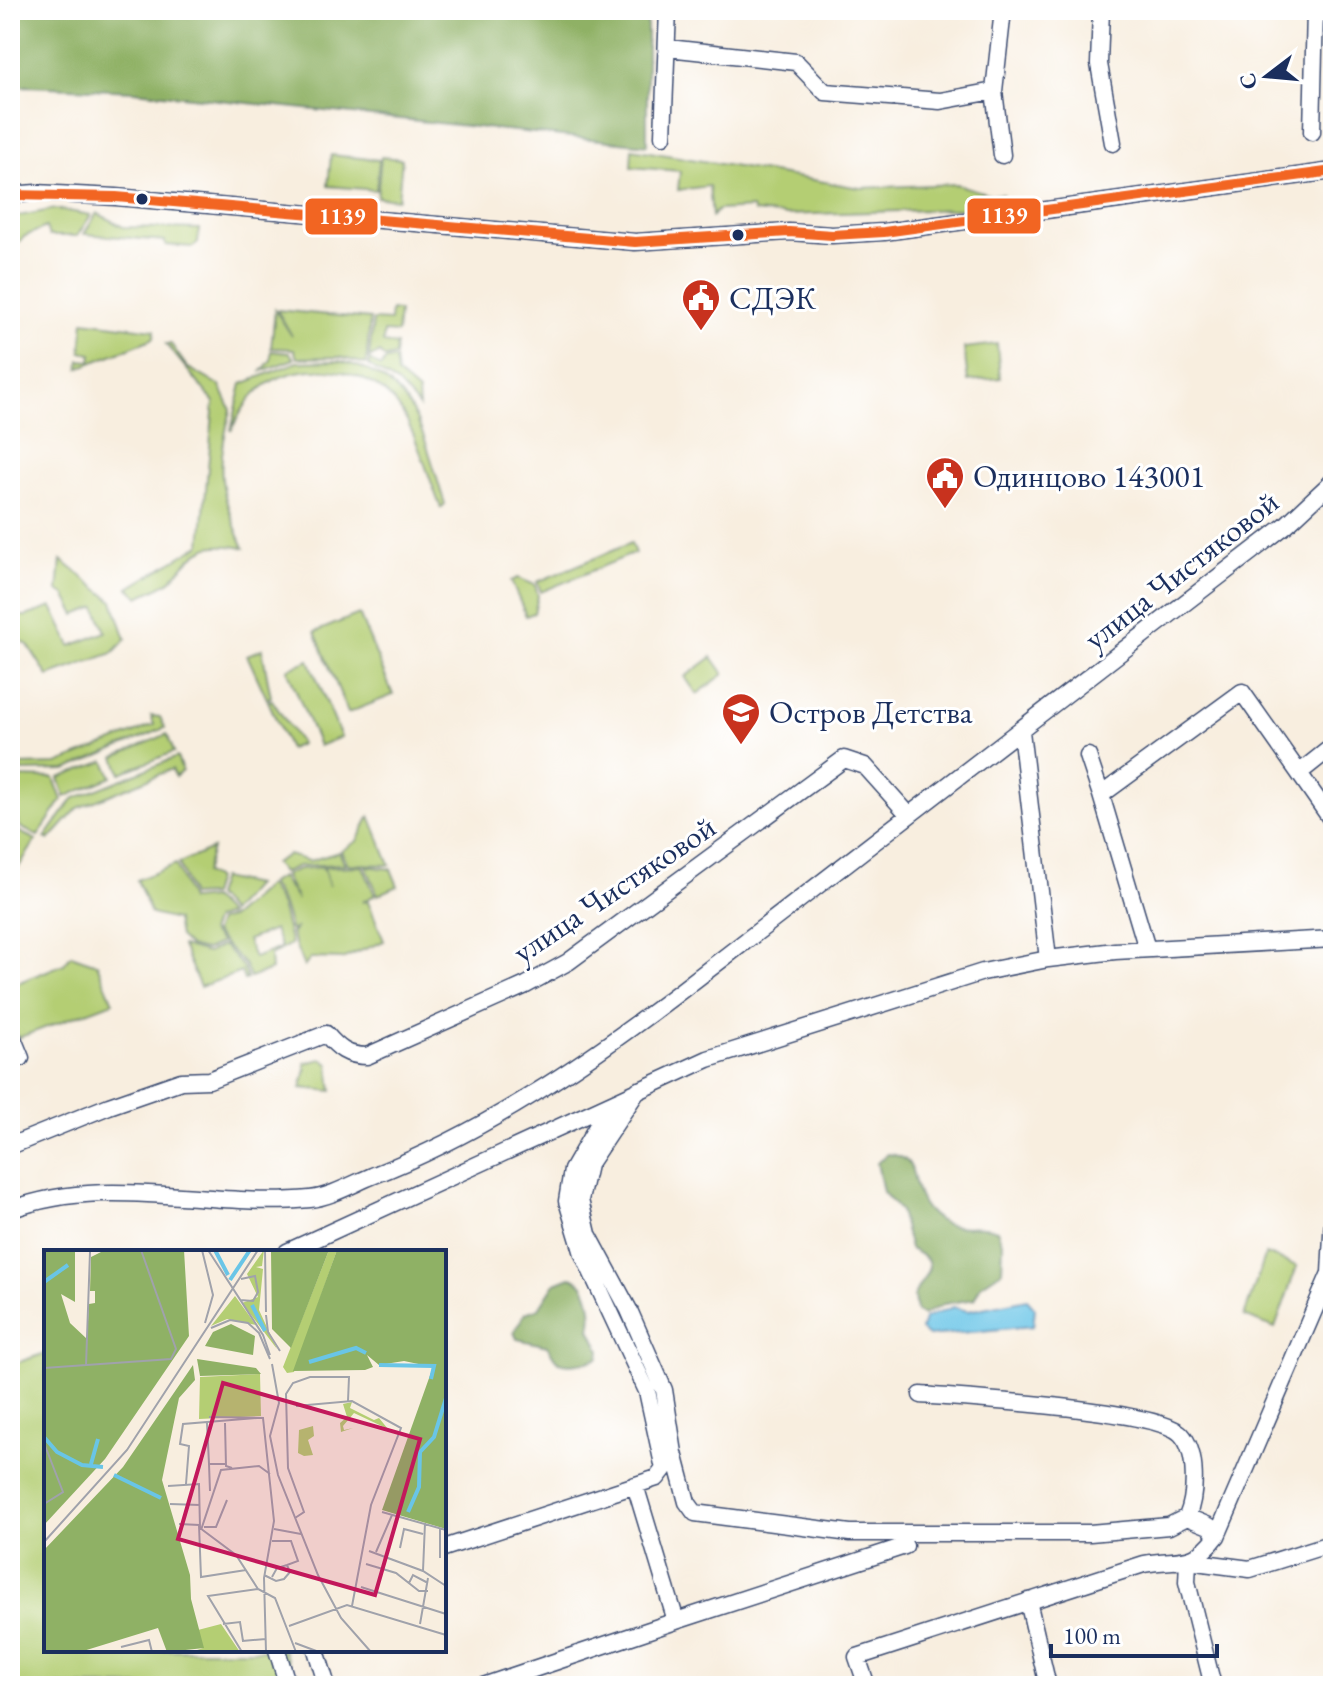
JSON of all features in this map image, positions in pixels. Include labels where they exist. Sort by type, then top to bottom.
[{"type":"street","points":[[663,136],[668,10]]},
{"type":"street","points":[[1002,155],[994,91],[1003,10]]},
{"type":"street","points":[[1101,10],[1099,64],[1113,143]]},
{"type":"street","points":[[1312,132],[1315,10]]},
{"type":"street","points":[[668,48],[796,62],[825,92],[940,101],[994,91]]},
{"type":"street","points":[[10,195],[36,193],[116,197],[635,242],[789,232],[832,235],[884,232],[1333,171]]},
{"type":"street","name":"улица Чистяковой","points":[[10,1210],[31,1202],[89,1191],[275,1202],[315,1199],[412,1160],[494,1118],[610,1045],[1286,525],[1333,481]]},
{"type":"street","points":[[1101,795],[1242,692],[1333,822]]},
{"type":"street","points":[[1021,731],[1048,959]]},
{"type":"street","points":[[1299,773],[1333,746]]},
{"type":"street","points":[[1088,756],[1147,949]]},
{"type":"street","name":"улица Чистяковой","points":[[10,1146],[109,1106],[181,1081],[209,1080],[326,1034],[338,1048],[353,1056],[367,1056],[526,985],[568,962],[844,759],[865,766],[909,815]]},
{"type":"street","points":[[291,1250],[708,1059],[983,972],[1048,959],[1147,949],[1333,939]]},
{"type":"street","points":[[10,1031],[21,1058]]},
{"type":"street","points":[[639,1089],[588,1165],[580,1200],[588,1234],[629,1310],[664,1390],[674,1453],[687,1502],[695,1513],[865,1533],[1090,1533],[1169,1526],[1187,1517],[1209,1526],[1217,1536]]},
{"type":"street","points":[[446,1547],[657,1478],[664,1469],[647,1391],[583,1254],[567,1201],[572,1170],[611,1102]]},
{"type":"street","points":[[1188,1561],[1206,1550],[1217,1536],[1330,1273],[1333,1216]]},
{"type":"street","points":[[921,1395],[1108,1414],[1166,1425],[1181,1435],[1193,1464],[1187,1517]]},
{"type":"street","points":[[635,1485],[676,1621]]},
{"type":"street","points":[[867,1686],[857,1657],[1144,1564],[1188,1561],[1250,1569],[1333,1543]]},
{"type":"street","points":[[483,1686],[905,1546]]},
{"type":"street","points":[[1188,1561],[1187,1582],[1213,1686]]},
{"type":"street","points":[[1028,1601],[1048,1686]]},
{"type":"street","points":[[278,1652],[288,1686]]},
{"type":"street","points":[[317,1652],[327,1686]]},
{"type":"green space","points":[[10,10],[647,10],[647,145],[134,91],[27,86],[10,88]]},
{"type":"green space","points":[[632,149],[860,188],[956,184],[992,195],[1002,194],[1004,201],[986,208],[785,215],[754,212],[752,208],[718,210],[712,216],[709,186],[678,190],[680,171],[631,167]]},
{"type":"green space","points":[[331,155],[379,160],[376,190],[328,186]]},
{"type":"green space","points":[[381,157],[402,159],[398,199],[377,197]]},
{"type":"green space","points":[[56,209],[91,215],[77,236],[49,236],[46,227],[25,236],[10,250],[13,217]]},
{"type":"green space","points":[[97,213],[123,227],[199,229],[198,243],[193,247],[165,245],[165,241],[84,234]]},
{"type":"green space","points":[[275,310],[292,336],[277,310],[370,319],[366,364],[339,357],[297,358],[294,349],[271,348]]},
{"type":"green space","points":[[391,310],[399,311],[397,333],[384,332],[383,343],[396,345],[395,356],[385,358],[379,353],[369,358],[373,320],[390,321]]},
{"type":"green space","points":[[84,321],[155,330],[154,338],[79,368],[80,360],[91,361],[92,354],[81,352]]},
{"type":"green space","points":[[166,344],[171,344],[187,367],[220,386],[231,410],[222,449],[222,480],[229,511],[244,548],[220,546],[203,550],[170,581],[139,597],[129,588],[201,544],[214,402]]},
{"type":"green space","points":[[997,344],[1000,378],[968,381],[964,348]]},
{"type":"green space","points":[[271,351],[290,353],[294,359],[262,371],[271,360]]},
{"type":"green space","points":[[395,359],[397,374],[418,392],[419,407],[398,384],[369,366],[369,360],[381,367],[386,360]]},
{"type":"green space","points":[[339,361],[366,369],[386,381],[402,396],[423,434],[445,504],[441,508],[406,419],[390,397],[360,378],[343,372],[307,370],[274,380],[250,399],[231,431],[242,384],[297,362]]},
{"type":"green space","points":[[631,543],[635,553],[541,592],[537,582]]},
{"type":"green space","points":[[61,560],[113,601],[126,639],[113,653],[48,676],[28,645],[10,634],[10,616],[26,616],[52,607],[71,646],[106,632],[96,607],[76,615],[65,595],[58,591]]},
{"type":"green space","points":[[518,578],[535,585],[538,596],[534,613],[526,616],[511,581]]},
{"type":"green space","points":[[359,614],[393,695],[348,713],[315,632]]},
{"type":"green space","points":[[262,649],[271,697],[267,699],[247,655]]},
{"type":"green space","points":[[712,657],[724,674],[697,694],[685,677]]},
{"type":"green space","points":[[309,660],[341,737],[319,746],[287,669]]},
{"type":"green space","points":[[272,700],[301,744],[289,749],[268,701]]},
{"type":"green space","points":[[151,716],[160,717],[165,728],[66,770],[22,771],[20,765],[57,764],[154,725]]},
{"type":"green space","points":[[167,734],[174,752],[121,773],[115,757]]},
{"type":"green space","points":[[177,757],[182,771],[175,777],[172,769],[78,808],[49,840],[45,838],[73,799]]},
{"type":"green space","points":[[105,761],[112,777],[65,797],[59,778]]},
{"type":"green space","points":[[13,777],[54,778],[62,800],[38,836],[20,827],[10,801]]},
{"type":"green space","points":[[370,816],[390,865],[348,864],[341,851],[357,841]]},
{"type":"green space","points":[[16,830],[36,840],[18,868],[10,847],[10,832]]},
{"type":"green space","points":[[212,849],[205,873],[216,879],[211,895],[191,896],[179,863]]},
{"type":"green space","points":[[339,852],[345,864],[298,866],[282,873],[274,863],[288,855],[309,861]]},
{"type":"green space","points":[[176,864],[190,900],[211,898],[228,915],[215,919],[210,932],[221,943],[206,950],[190,947],[179,937],[176,920],[151,914],[137,880]]},
{"type":"green space","points":[[363,866],[375,895],[362,902],[368,901],[384,941],[342,959],[311,958],[304,967],[291,934],[297,927],[291,931],[283,905],[270,883],[281,877],[297,900],[284,875],[299,869],[323,867],[329,886],[324,867]]},
{"type":"green space","points":[[366,866],[391,869],[398,886],[378,895]]},
{"type":"green space","points":[[221,878],[255,885],[230,913],[215,896]]},
{"type":"green space","points":[[268,885],[281,906],[291,944],[270,955],[271,970],[250,978],[245,965],[214,933],[218,921],[232,917]],"holes":[[[274,930],[281,948],[254,958],[247,940]]]},
{"type":"green space","points":[[223,945],[243,967],[247,979],[244,980],[241,972],[200,987],[182,946],[207,953]]},
{"type":"green space","points":[[71,955],[97,964],[113,1002],[18,1038],[10,1016],[10,986],[64,964]]},
{"type":"green space","points":[[322,1059],[329,1064],[332,1091],[301,1088],[305,1063]]},
{"type":"green space","points":[[887,1154],[906,1160],[921,1201],[936,1218],[953,1226],[997,1230],[1003,1245],[1002,1271],[981,1285],[974,1299],[944,1304],[923,1315],[916,1312],[914,1296],[929,1265],[927,1260],[910,1249],[900,1211],[883,1192],[877,1163]]},
{"type":"green space","points":[[1266,1254],[1297,1266],[1275,1328],[1244,1316]]},
{"type":"green space","points":[[570,1277],[582,1284],[589,1298],[590,1329],[600,1350],[599,1358],[568,1364],[557,1361],[547,1346],[517,1339],[514,1332],[525,1313],[539,1308],[555,1283]]},
{"type":"green space","points":[[44,1354],[44,1652],[285,1652],[296,1686],[10,1686],[10,1365]]},
{"type":"water","points":[[1027,1299],[1035,1308],[1033,1326],[928,1336],[921,1330],[924,1319],[953,1307],[968,1311]]},
{"type":"transit line","name":"1139","points":[[10,195],[116,197],[635,242],[789,232],[832,235],[884,232],[1333,171]]},
{"type":"place","name":"СДЭК","points":[[701,332]]},
{"type":"place","name":"Одинцово 143001","points":[[945,510]]},
{"type":"place","name":"Остров Детства","points":[[741,746]]}]
